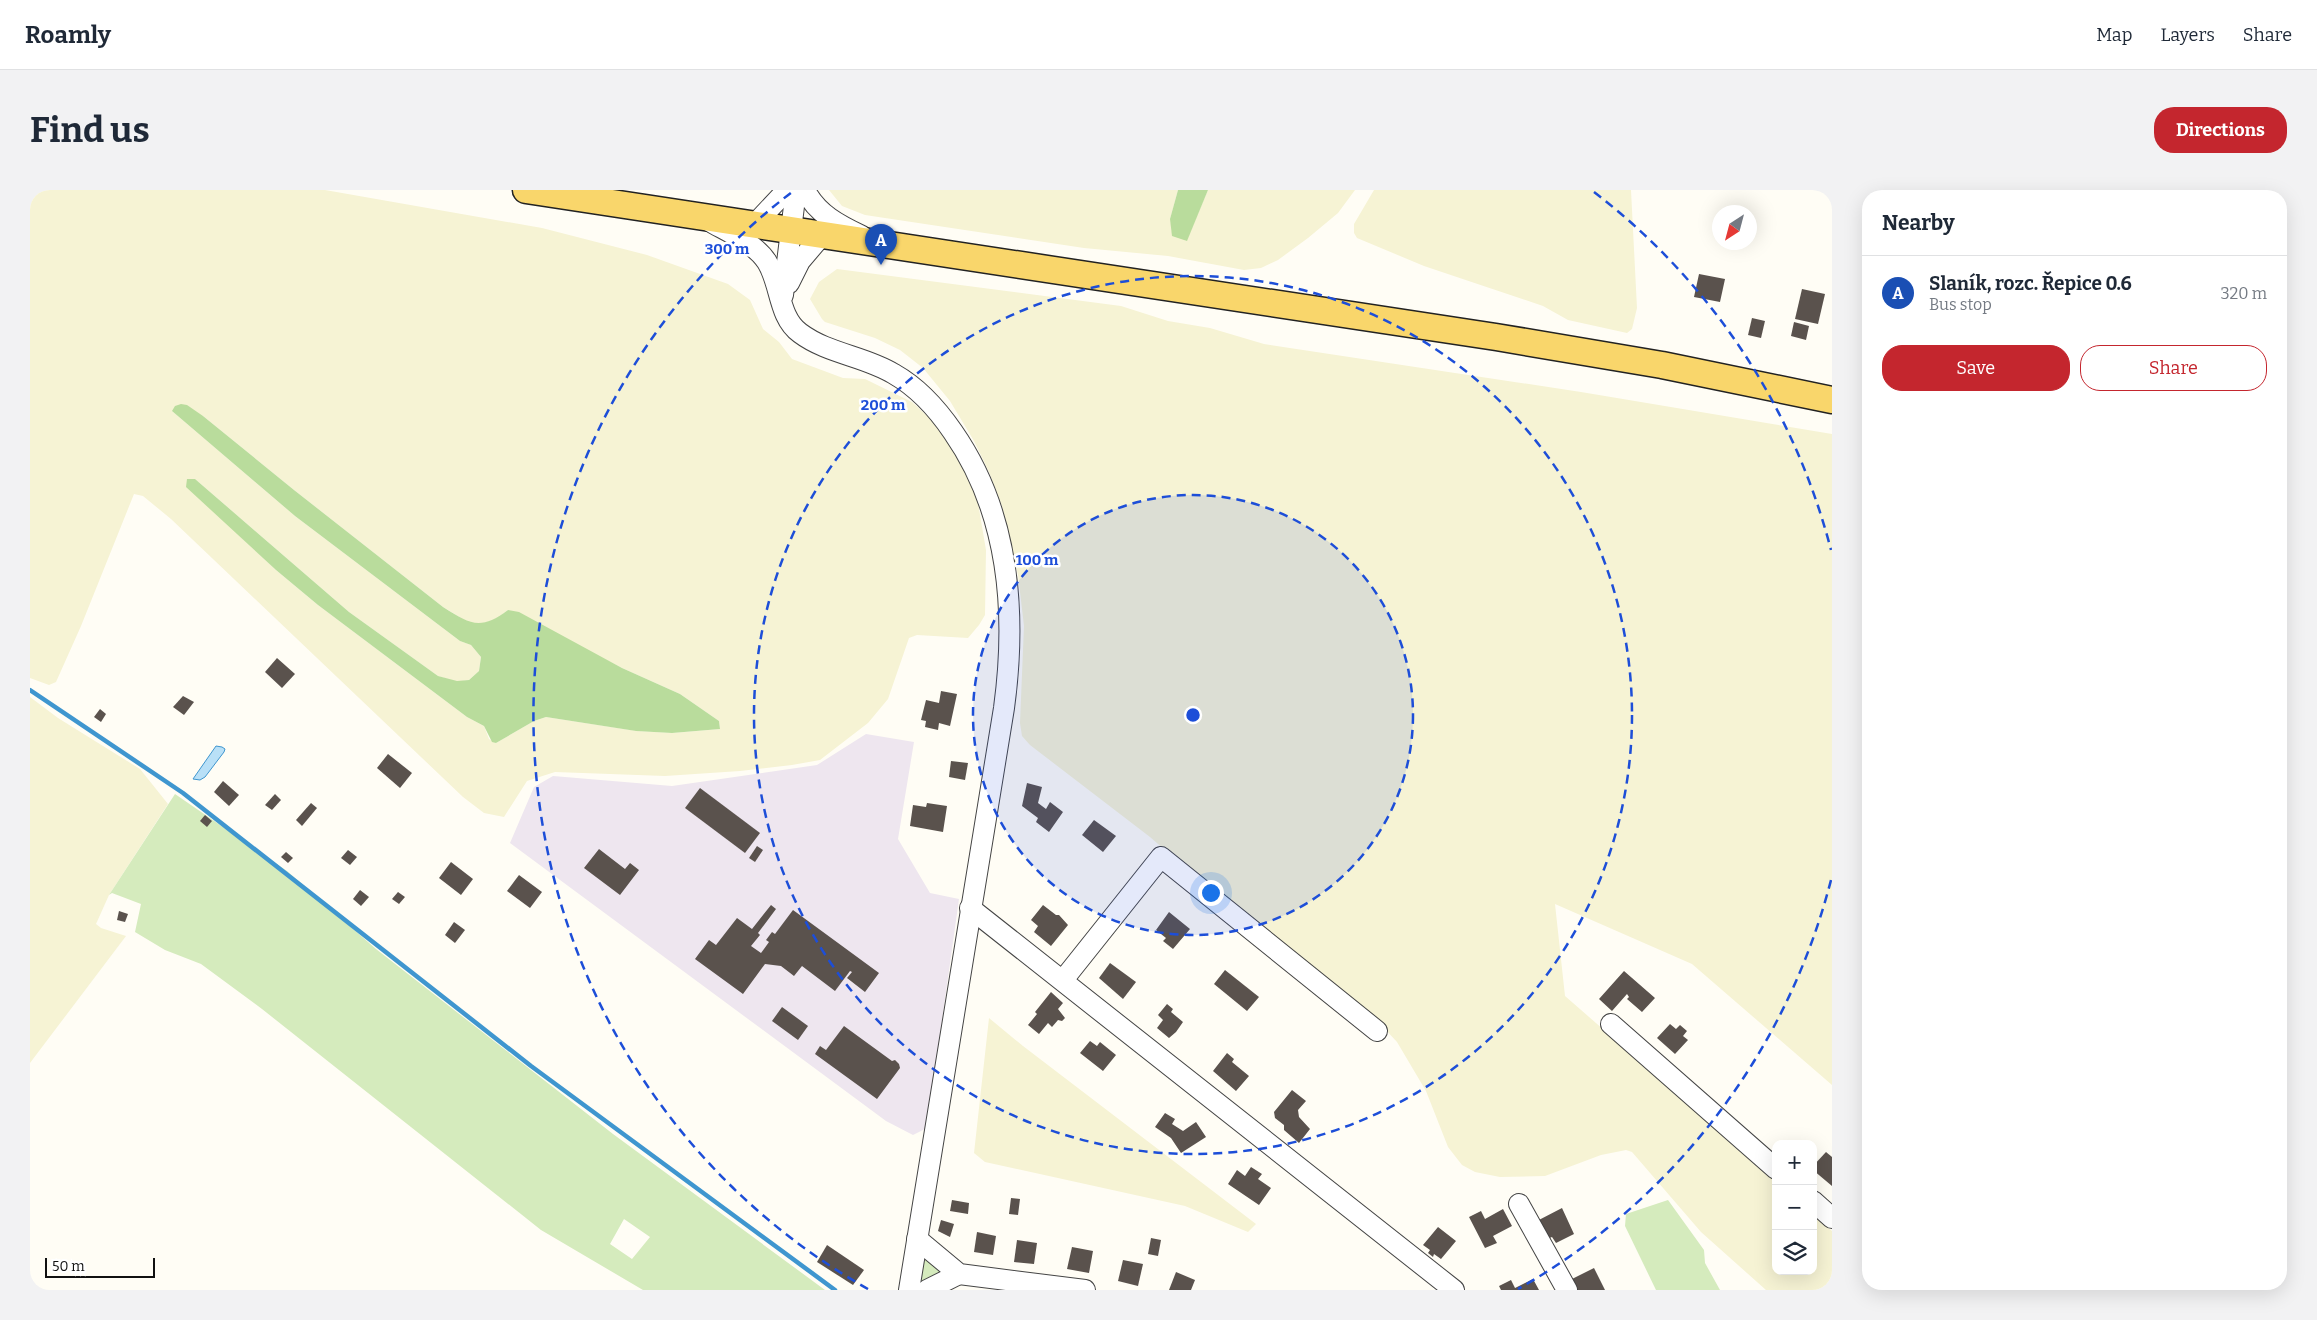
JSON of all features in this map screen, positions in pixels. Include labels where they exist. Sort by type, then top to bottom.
[{"type":"main road","points":[[526,190],[1487,336],[1662,365],[1832,400]]},
{"type":"street","points":[[754,224],[776,204],[787,190]]},
{"type":"street","points":[[783,306],[783,282],[796,190]]},
{"type":"street","points":[[805,190],[810,200],[823,214],[873,242]]},
{"type":"street","points":[[698,215],[744,241],[762,256],[771,270],[792,326],[805,336],[824,346],[894,373],[918,392],[945,420],[983,485],[992,508],[1005,562],[1009,590],[1009,672],[909,1290]]},
{"type":"street","points":[[783,306],[795,268],[823,234]]},
{"type":"street","points":[[1063,980],[1161,857],[1377,1031]]},
{"type":"street","points":[[970,908],[1454,1290]]},
{"type":"street","points":[[1611,1024],[1772,1165]]},
{"type":"street","points":[[1519,1204],[1567,1290]]},
{"type":"street","points":[[1817,1205],[1832,1218]]},
{"type":"street","points":[[917,1239],[958,1274],[1085,1290]]},
{"type":"street","points":[[926,1290],[958,1274]]},
{"type":"shaded area","points":[[30,190],[325,190],[542,228],[647,255],[728,284],[750,300],[763,329],[779,342],[792,359],[843,378],[865,379],[912,402],[947,434],[976,491],[986,550],[985,615],[979,625],[968,638],[917,635],[909,638],[888,699],[868,723],[820,760],[740,771],[665,776],[555,772],[527,781],[504,817],[484,813],[463,797],[171,519],[143,496],[134,494],[81,626],[56,682],[49,685],[30,678]],"holes":[[[172,411],[203,416],[443,607],[469,623],[480,624],[495,620],[508,610],[622,668],[680,694],[719,721],[720,729],[672,733],[637,731],[546,717],[534,721],[496,743],[489,739],[484,726],[467,717],[318,605],[276,570],[242,538],[195,479],[349,612],[438,676],[457,682],[469,680],[479,671],[481,657],[471,645],[460,641],[295,516]]]},
{"type":"shaded area","points":[[829,190],[1178,190],[1170,219],[1186,241],[1208,190],[1355,190],[1338,213],[1278,260],[1261,268],[1244,270],[1168,256],[1084,248],[865,215],[842,206]]},
{"type":"shaded area","points":[[1374,190],[1631,190],[1637,308],[1632,329],[1627,333],[1568,320],[1543,306],[1424,266],[1357,238],[1354,233],[1354,224]]},
{"type":"shaded area","points":[[837,269],[1121,306],[1168,321],[1210,328],[1264,344],[1581,392],[1832,434],[1832,1085],[1692,964],[1555,904],[1565,996],[1772,1177],[1772,1275],[1817,1275],[1817,1218],[1832,1231],[1832,1290],[1766,1290],[1701,1232],[1632,1152],[1626,1150],[1601,1155],[1545,1176],[1500,1177],[1475,1172],[1462,1165],[1448,1147],[1426,1091],[1397,1042],[1384,1028],[1233,909],[1150,837],[1030,745],[1022,736],[1020,723],[1024,626],[1018,575],[1002,506],[989,472],[974,441],[950,401],[923,368],[900,350],[875,338],[825,322],[822,319],[810,299],[819,282]]},
{"type":"shaded area","points":[[30,697],[58,718],[140,769],[168,804],[109,895],[96,924],[101,928],[126,936],[30,1063]]},
{"type":"shaded area","points":[[866,734],[914,742],[898,839],[930,893],[959,899],[927,1128],[913,1135],[886,1121],[510,843],[534,787],[553,776],[672,786],[817,765]]},
{"type":"shaded area","points":[[989,1018],[1256,1224],[1248,1232],[1185,1206],[985,1162],[974,1153]]},
{"type":"green space","points":[[1178,190],[1208,190],[1187,241],[1172,236],[1170,219]]},
{"type":"green space","points":[[187,405],[203,416],[294,490],[452,613],[468,621],[482,623],[498,617],[508,610],[519,612],[622,668],[680,694],[719,721],[720,729],[672,733],[636,731],[546,717],[534,721],[496,743],[492,742],[484,726],[467,717],[318,605],[276,570],[186,487],[187,479],[195,479],[349,612],[438,676],[457,681],[469,680],[479,671],[481,657],[471,645],[460,641],[295,516],[172,411],[175,406]]},
{"type":"green space","points":[[175,794],[287,871],[376,949],[613,1134],[825,1290],[643,1290],[541,1230],[262,1009],[201,964],[165,950],[135,932],[141,904],[112,893],[109,895]],"holes":[[[624,1219],[650,1237],[632,1259],[610,1244]]]},
{"type":"green space","points":[[1668,1200],[1704,1250],[1705,1263],[1720,1290],[1656,1290],[1625,1226],[1626,1214]]},
{"type":"green space","points":[[923,1253],[940,1269],[939,1276],[918,1285]]},
{"type":"water","points":[[216,746],[225,749],[224,752],[205,777],[200,780],[193,779]]},
{"type":"building","points":[[1699,274],[1725,279],[1720,302],[1694,297]]},
{"type":"building","points":[[1802,289],[1825,294],[1818,324],[1795,319]]},
{"type":"building","points":[[1752,318],[1765,321],[1761,338],[1748,335]]},
{"type":"building","points":[[1794,322],[1809,326],[1806,340],[1791,336]]},
{"type":"building","points":[[277,658],[295,674],[282,688],[265,672]]},
{"type":"building","points":[[941,691],[957,694],[950,726],[939,723],[938,730],[925,727],[926,721],[921,720],[926,700],[939,703]]},
{"type":"building","points":[[183,696],[194,702],[184,715],[173,707]]},
{"type":"building","points":[[100,709],[106,714],[101,722],[94,717]]},
{"type":"building","points":[[388,754],[412,773],[400,788],[377,768]]},
{"type":"building","points":[[951,761],[968,763],[965,780],[949,777]]},
{"type":"building","points":[[223,781],[239,795],[229,806],[214,792]]},
{"type":"building","points":[[1027,783],[1042,787],[1038,803],[1046,809],[1050,802],[1063,812],[1049,832],[1036,822],[1038,818],[1022,806]]},
{"type":"building","points":[[700,788],[760,833],[745,853],[685,808]]},
{"type":"building","points":[[275,794],[281,800],[272,810],[265,805]]},
{"type":"building","points":[[311,803],[317,808],[302,826],[296,820]]},
{"type":"building","points":[[927,803],[947,806],[943,832],[910,826],[913,805],[926,807]]},
{"type":"building","points":[[205,815],[212,821],[207,827],[200,821]]},
{"type":"building","points":[[1094,820],[1116,836],[1103,852],[1082,835]]},
{"type":"building","points":[[757,846],[763,850],[755,862],[749,858]]},
{"type":"building","points":[[599,849],[625,869],[630,863],[639,870],[620,895],[584,868]]},
{"type":"building","points":[[348,850],[357,857],[350,865],[341,858]]},
{"type":"building","points":[[286,852],[293,858],[288,863],[281,857]]},
{"type":"building","points":[[451,862],[473,879],[461,895],[439,878]]},
{"type":"building","points":[[519,875],[542,892],[530,908],[507,891]]},
{"type":"building","points":[[360,890],[369,897],[361,906],[353,899]]},
{"type":"building","points":[[398,892],[405,897],[399,904],[392,899]]},
{"type":"building","points":[[771,905],[776,909],[751,946],[761,953],[769,942],[766,940],[772,932],[775,934],[793,910],[879,973],[865,992],[847,978],[852,972],[850,971],[835,991],[802,966],[794,976],[781,966],[765,964],[743,994],[695,959],[709,940],[716,945],[737,918],[752,929]]},
{"type":"building","points":[[1043,905],[1056,915],[1059,915],[1068,925],[1051,946],[1034,932],[1038,926],[1031,920]]},
{"type":"building","points":[[119,911],[128,914],[125,922],[117,920]]},
{"type":"building","points":[[1169,912],[1190,929],[1173,949],[1163,941],[1166,938],[1156,930]]},
{"type":"building","points":[[454,922],[465,930],[455,943],[445,935]]},
{"type":"building","points":[[1110,963],[1136,982],[1123,999],[1099,978]]},
{"type":"building","points":[[1225,970],[1259,997],[1247,1011],[1214,984]]},
{"type":"building","points":[[1624,971],[1655,998],[1642,1012],[1627,999],[1629,997],[1627,994],[1612,1011],[1599,999]]},
{"type":"building","points":[[1051,992],[1063,1003],[1058,1009],[1065,1018],[1062,1021],[1058,1020],[1052,1027],[1048,1023],[1039,1034],[1028,1025],[1037,1014],[1035,1012]]},
{"type":"building","points":[[1167,1004],[1173,1009],[1171,1012],[1183,1022],[1169,1038],[1157,1028],[1163,1020],[1158,1015]]},
{"type":"building","points":[[782,1007],[808,1026],[798,1040],[772,1021]]},
{"type":"building","points":[[1670,1024],[1676,1029],[1680,1025],[1687,1031],[1683,1036],[1688,1040],[1675,1054],[1657,1038]]},
{"type":"building","points":[[844,1026],[892,1061],[895,1060],[899,1064],[900,1068],[877,1099],[815,1054],[820,1046],[826,1050]]},
{"type":"building","points":[[1090,1041],[1097,1046],[1100,1042],[1116,1055],[1103,1071],[1080,1053]]},
{"type":"building","points":[[1227,1053],[1234,1059],[1232,1062],[1249,1076],[1236,1091],[1213,1071]]},
{"type":"building","points":[[1292,1090],[1306,1101],[1298,1110],[1299,1117],[1310,1129],[1299,1143],[1284,1130],[1284,1125],[1275,1118],[1274,1112]]},
{"type":"building","points":[[1165,1113],[1175,1119],[1172,1124],[1183,1131],[1196,1122],[1206,1137],[1181,1153],[1171,1138],[1155,1127]]},
{"type":"building","points":[[1826,1152],[1832,1157],[1832,1186],[1817,1173],[1817,1162]]},
{"type":"building","points":[[1251,1167],[1262,1174],[1258,1179],[1271,1188],[1259,1205],[1228,1184],[1237,1170],[1245,1176]]},
{"type":"building","points":[[1011,1198],[1020,1199],[1018,1215],[1009,1214]]},
{"type":"building","points":[[952,1200],[969,1203],[968,1214],[950,1211]]},
{"type":"building","points":[[1562,1208],[1574,1234],[1556,1243],[1552,1237],[1545,1240],[1535,1222]]},
{"type":"building","points":[[1503,1209],[1512,1226],[1493,1236],[1497,1243],[1485,1248],[1469,1217],[1481,1211],[1485,1219]]},
{"type":"building","points":[[941,1220],[954,1224],[950,1237],[938,1231]]},
{"type":"building","points":[[1438,1227],[1456,1241],[1441,1259],[1434,1254],[1433,1257],[1428,1253],[1430,1250],[1423,1245]]},
{"type":"building","points":[[977,1232],[996,1236],[993,1255],[974,1252]]},
{"type":"building","points":[[1151,1238],[1161,1240],[1158,1256],[1148,1254]]},
{"type":"building","points":[[1017,1240],[1037,1243],[1034,1264],[1014,1262]]},
{"type":"building","points":[[827,1245],[864,1270],[853,1285],[817,1262]]},
{"type":"building","points":[[1072,1247],[1093,1251],[1089,1273],[1067,1269]]},
{"type":"building","points":[[1123,1260],[1143,1264],[1138,1286],[1118,1281]]},
{"type":"building","points":[[1594,1268],[1605,1290],[1572,1290],[1568,1281]]},
{"type":"building","points":[[1176,1272],[1195,1280],[1191,1290],[1169,1290]]},
{"type":"building","points":[[1533,1279],[1539,1290],[1501,1290],[1499,1286],[1511,1280],[1515,1288]]},
{"type":"waterway","points":[[30,690],[183,793],[531,1066],[835,1290]]},
{"type":"place","name":"Slaník, rozc. Řepice 0.6","points":[[881,265]]}]
